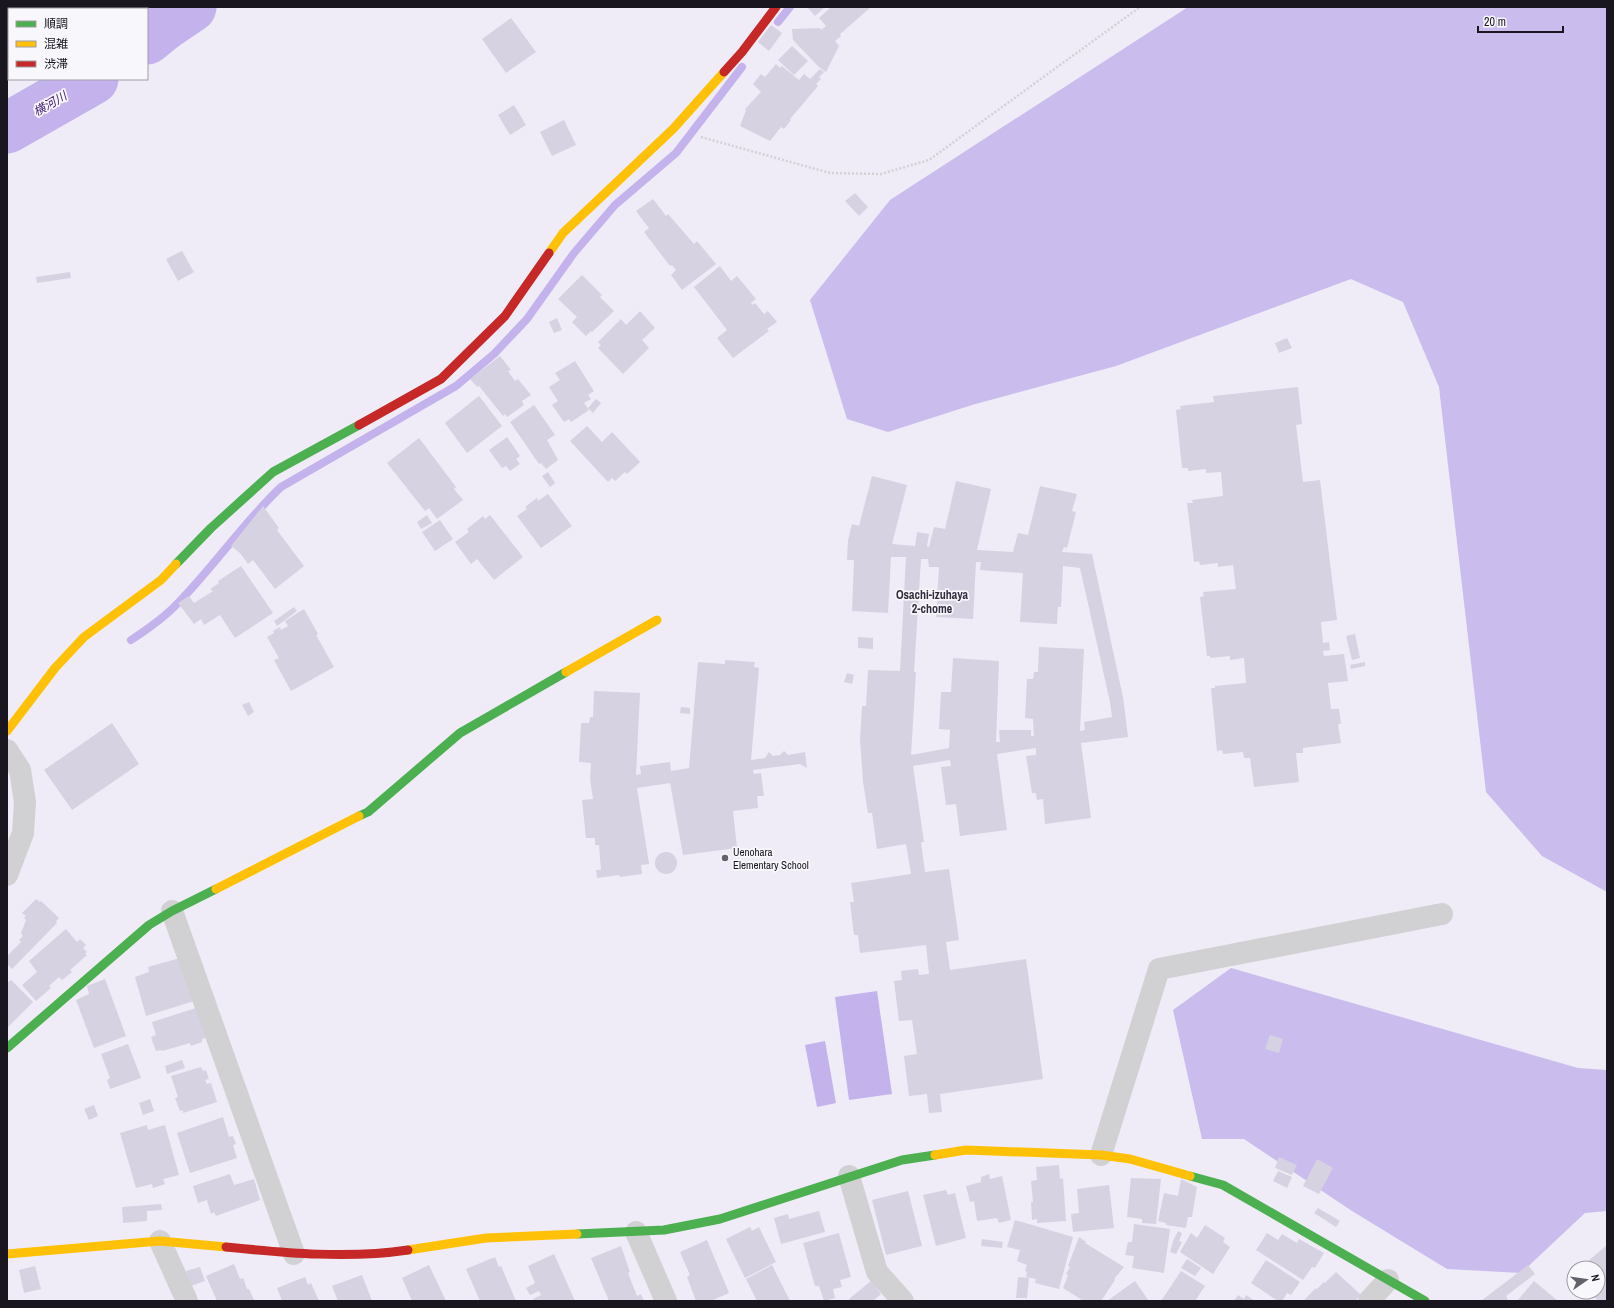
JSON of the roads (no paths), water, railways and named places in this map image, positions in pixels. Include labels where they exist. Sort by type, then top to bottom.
[{"type":"street","points":[[7,731],[55,668],[84,637],[161,580],[211,528],[273,472],[441,379],[505,316],[562,234],[673,129],[742,52],[776,7]]},
{"type":"street","points":[[7,1048],[149,925],[172,911],[368,812],[460,733],[657,620]]},
{"type":"street","points":[[7,750],[20,770],[25,802],[23,833],[7,875]]},
{"type":"street","points":[[172,911],[294,1254]]},
{"type":"street","points":[[1101,1156],[1159,969],[1442,914]]},
{"type":"street","points":[[7,1254],[160,1241],[294,1254],[382,1254],[486,1238],[664,1230],[720,1219],[902,1160],[966,1150],[1101,1156],[1130,1159],[1223,1185],[1425,1301]]},
{"type":"street","points":[[849,1176],[876,1272],[903,1301]]},
{"type":"street","points":[[636,1232],[666,1301]]},
{"type":"street","points":[[160,1241],[186,1301]]},
{"type":"street","points":[[1369,1301],[1388,1280]]},
{"type":"waterway","name":"横河川","points":[[148,38],[191,7]]},
{"type":"waterway","points":[[778,22],[790,7]]},
{"type":"waterway","points":[[131,640],[144,632],[179,602],[267,500],[281,487],[456,386],[494,354],[527,319],[574,253],[615,205],[676,153],[742,67]]},
{"type":"waterway","name":"横河川","points":[[7,128],[91,80]]},
{"type":"place","name":"Uenohara Elementary School","points":[[725,858]]},
{"type":"district","name":"Osachi-izuhaya 2-chome","points":[[932,602]]}]
